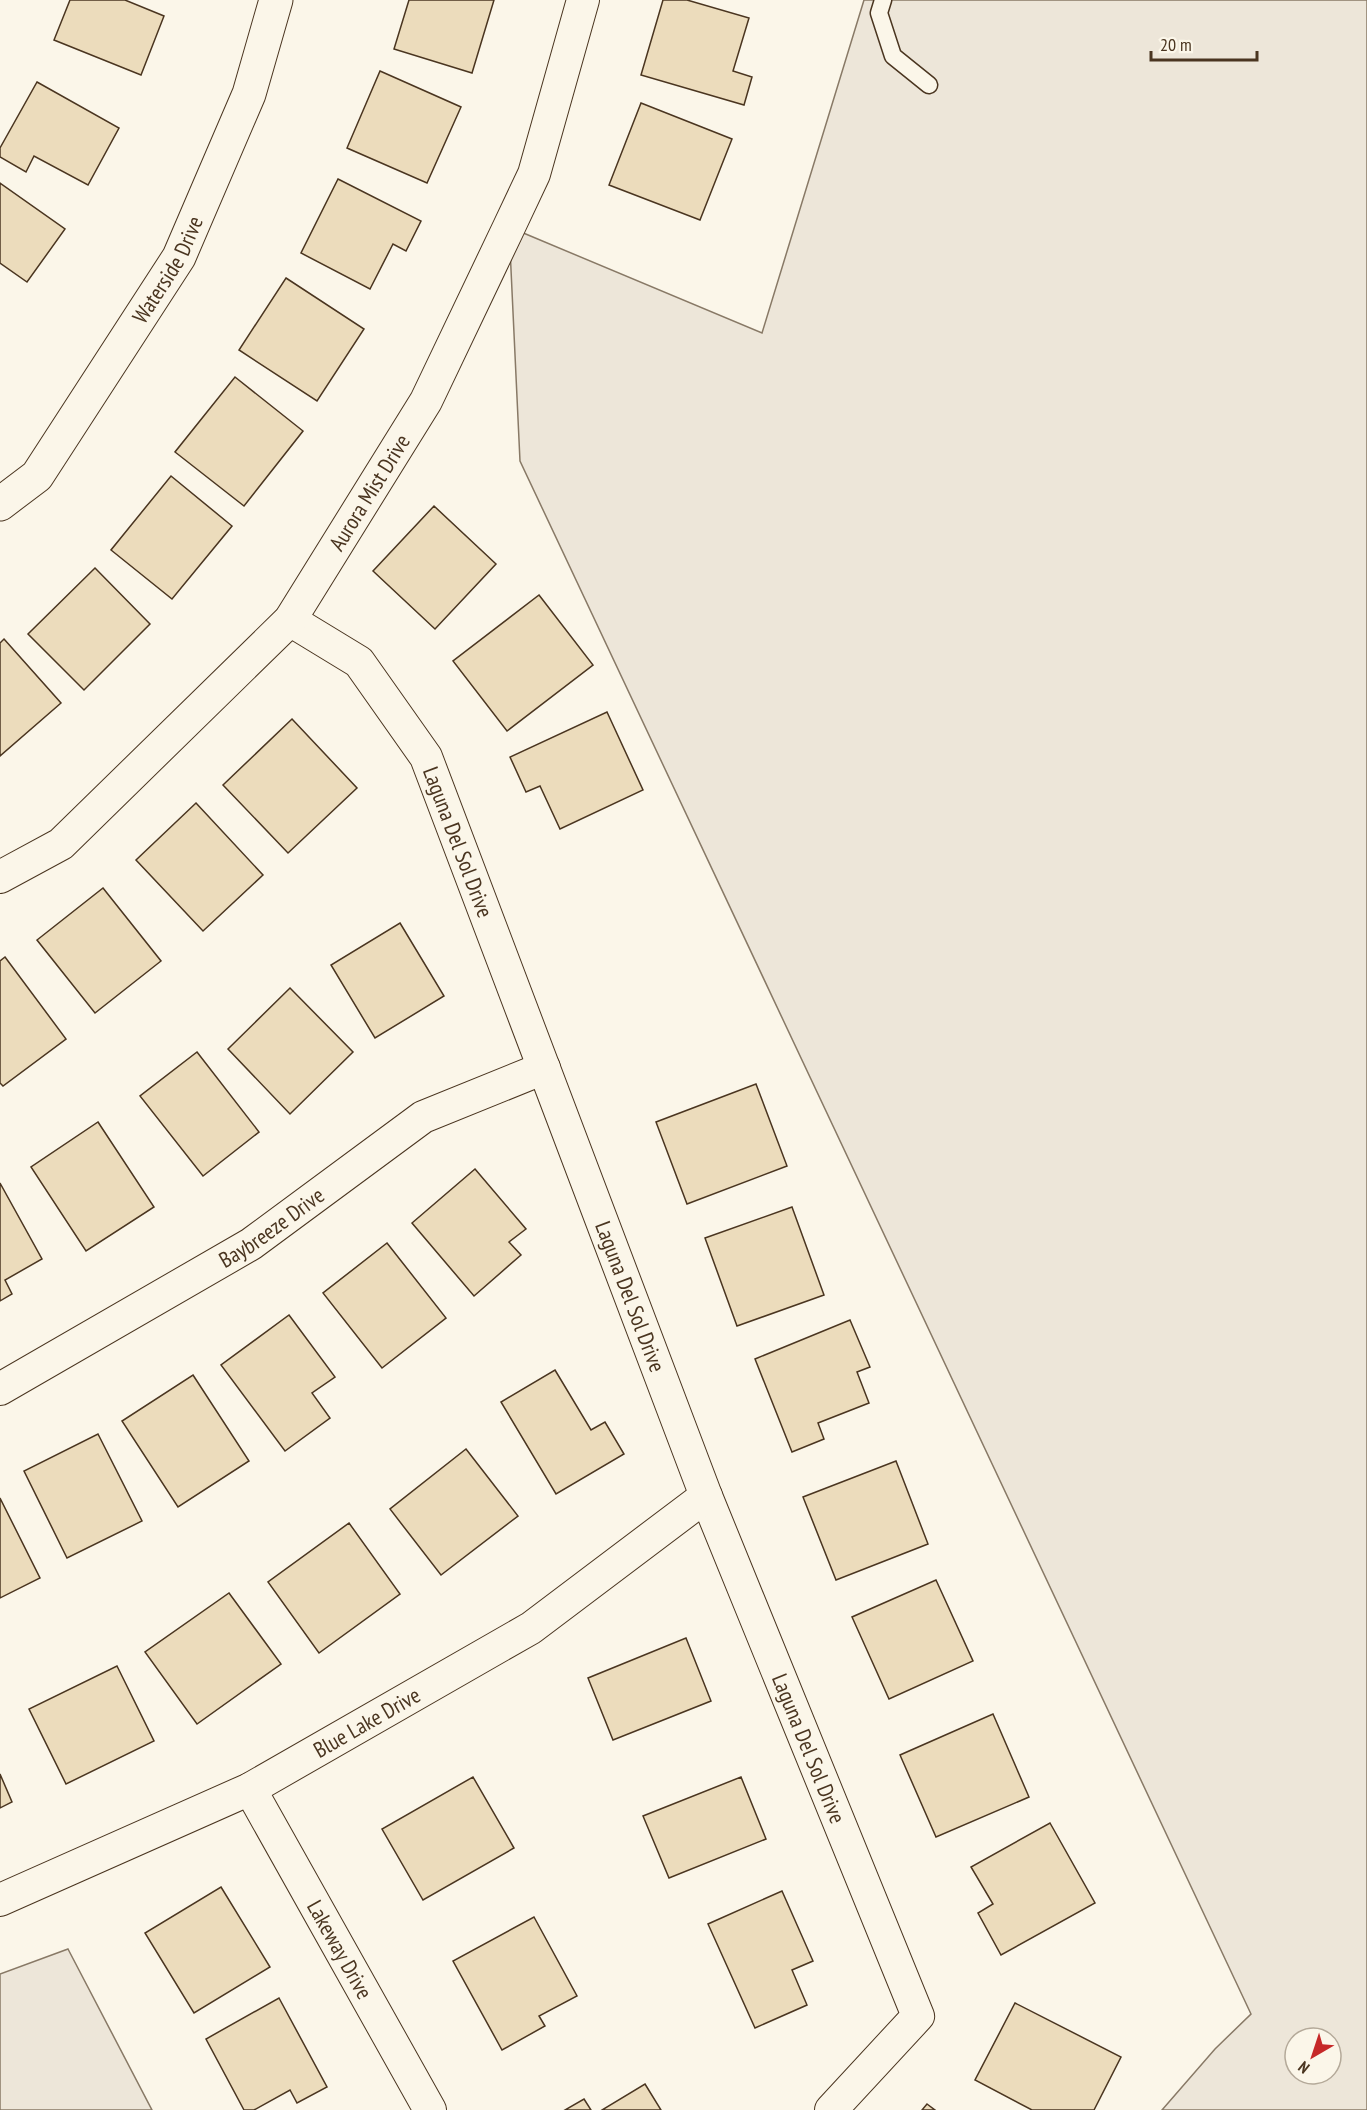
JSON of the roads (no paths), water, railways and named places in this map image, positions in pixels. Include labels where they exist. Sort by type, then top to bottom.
[{"type":"street","name":"Waterside Drive","points":[[0,504],[37,476],[179,256],[249,94],[276,0]]},
{"type":"street","name":"Aurora Mist Drive","points":[[0,877],[61,844],[291,620],[426,401],[514,217],[534,174],[583,0]]},
{"type":"street","name":"Laguna Del Sol Drive","points":[[291,620],[359,662],[426,757],[706,1496],[918,2016],[831,2110]]},
{"type":"street","name":"Baybreeze Drive","points":[[0,1389],[251,1244],[423,1117],[544,1068]]},
{"type":"street","name":"Blue Lake Drive","points":[[0,1900],[250,1789],[531,1628],[706,1496]]},
{"type":"street","name":"Lakeway Drive","points":[[250,1789],[430,2110]]},
{"type":"lane","points":[[883,0],[879,13],[893,56],[928,85]]}]
